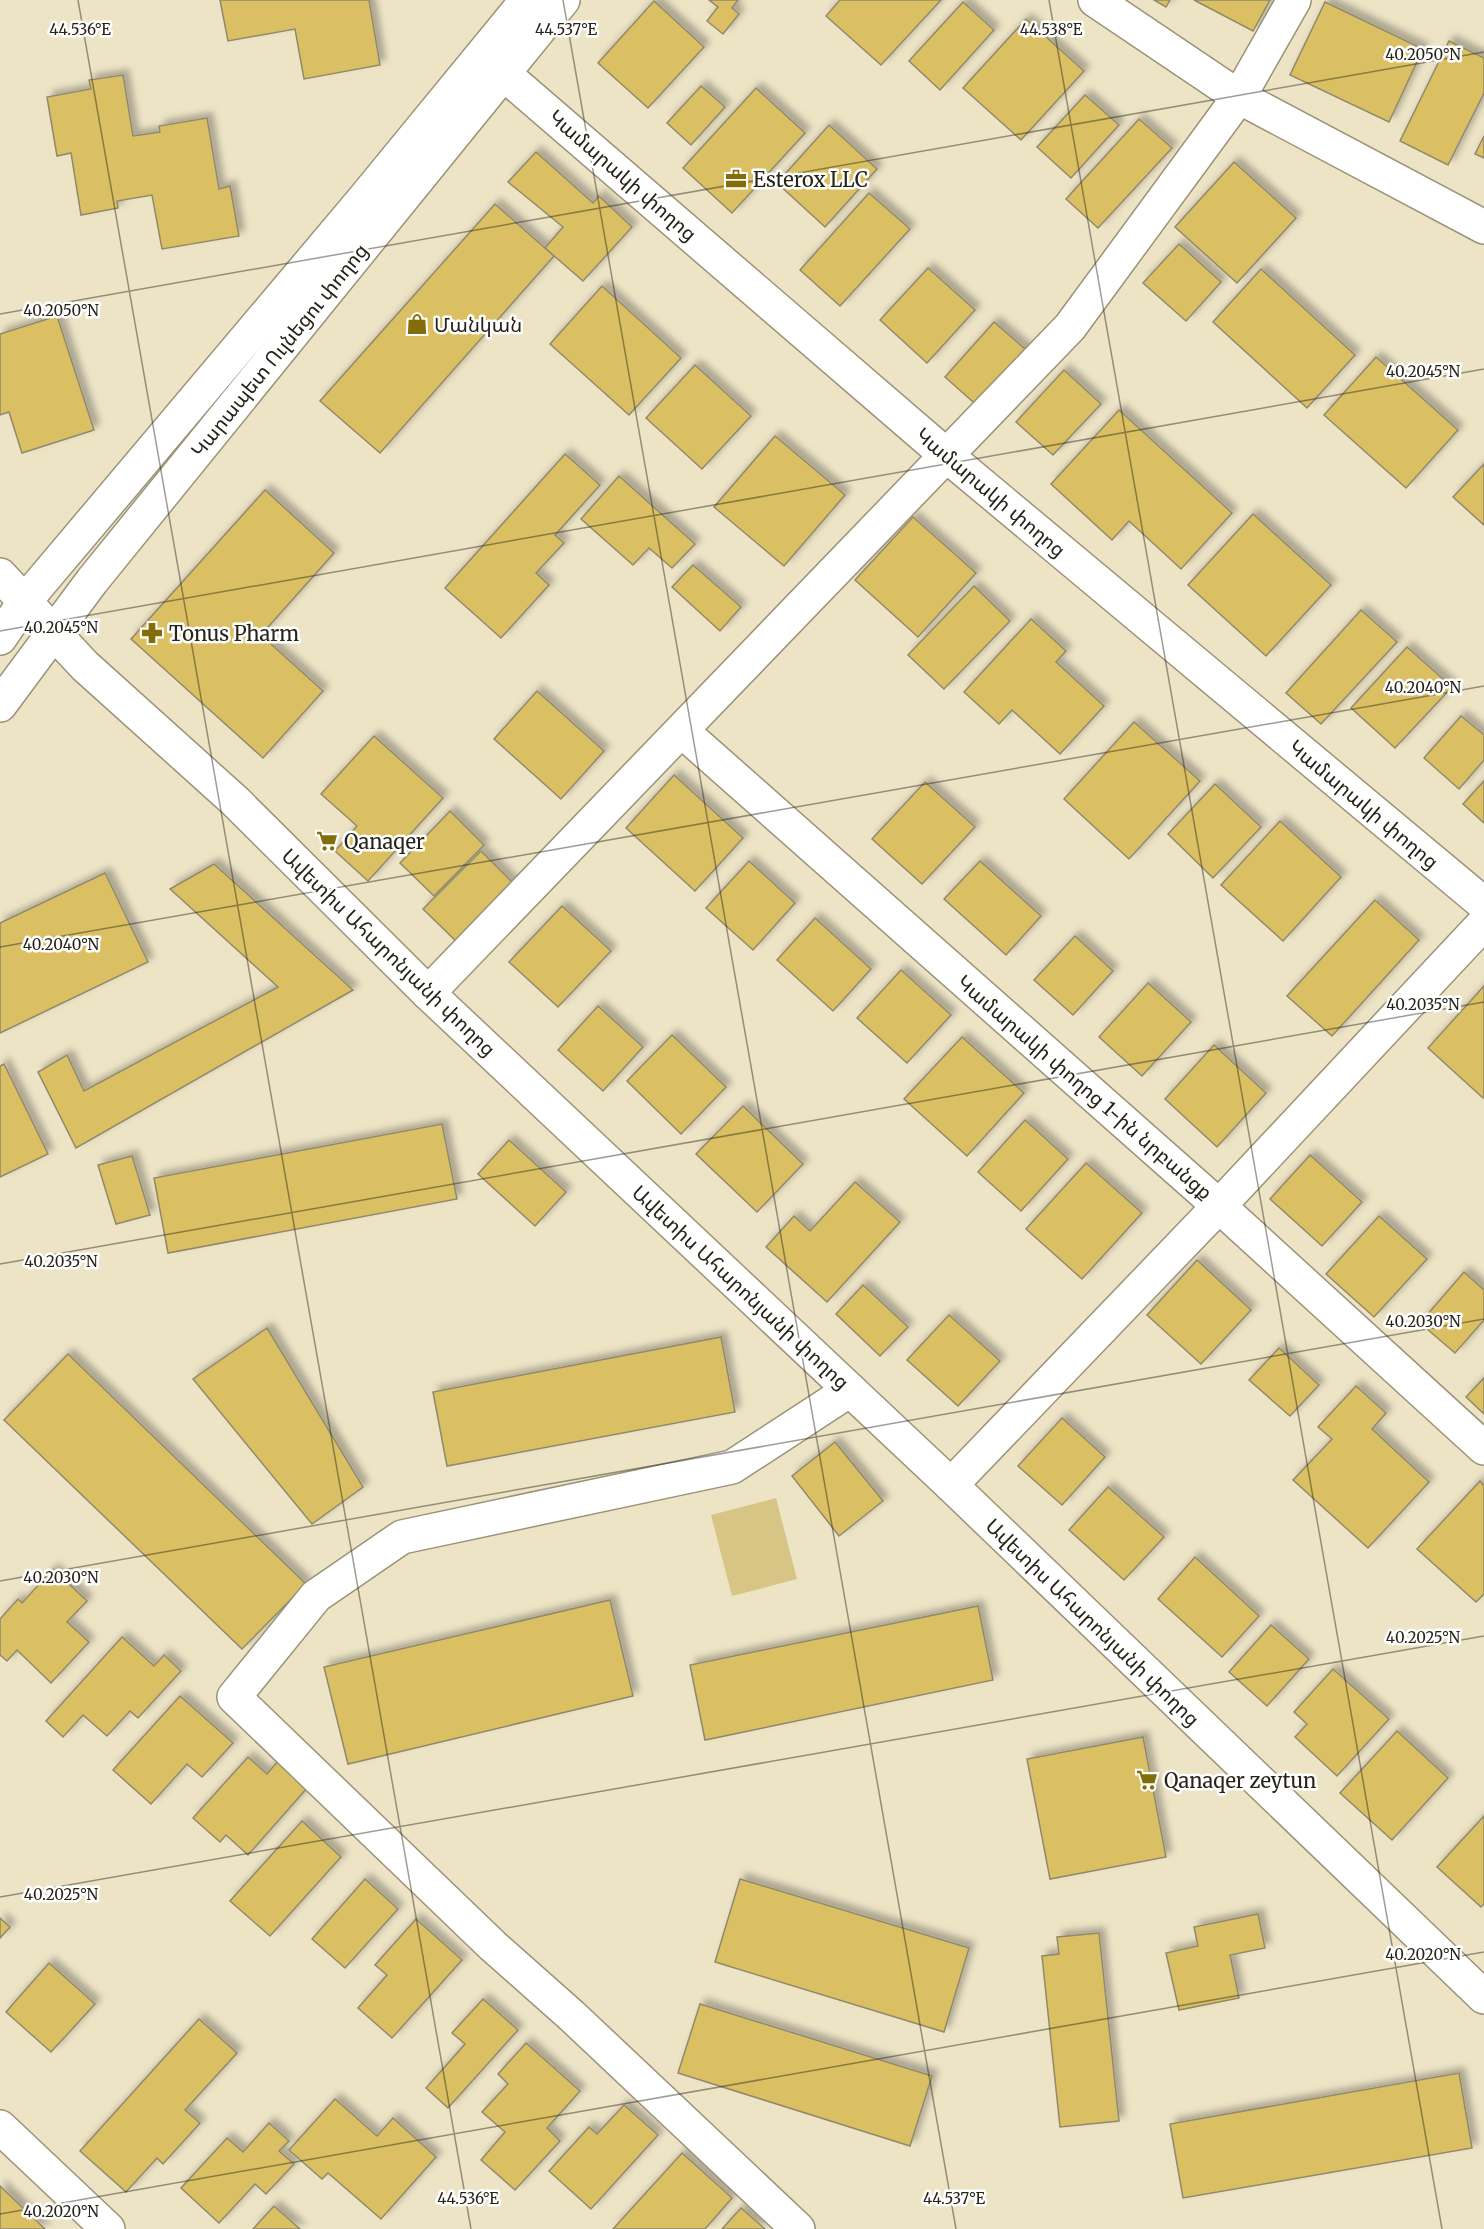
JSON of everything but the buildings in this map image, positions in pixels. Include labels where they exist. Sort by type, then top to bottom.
[{"type":"street","name":"Կարապետ Ուլնեցու փողոց","points":[[0,638],[25,601],[363,200],[527,0]]},
{"type":"street","name":"Կարապետ Ուլնեցու փողոց","points":[[0,705],[53,631],[563,0]]},
{"type":"street","points":[[1095,0],[1239,97],[1484,227]]},
{"type":"street","points":[[428,993],[1070,327],[1239,97],[1294,0]]},
{"type":"street","name":"Կամարակի փողոց","points":[[504,74],[946,455],[1484,904]]},
{"type":"street","name":"Ավետիս Ահարոնյանի փողոց","points":[[0,575],[85,666],[235,801],[428,993],[951,1485],[1484,1998]]},
{"type":"street","name":"Կամարակի փողոց 1-ին նրբանցք","points":[[682,731],[1219,1206],[1484,1448]]},
{"type":"street","points":[[951,1485],[1219,1206],[1484,923]]},
{"type":"street","points":[[798,2229],[572,2016],[493,1946],[234,1697],[316,1596],[402,1537],[732,1467],[850,1390]]},
{"type":"street","points":[[0,2127],[108,2229]]},
{"type":"shaded area","points":[[776,1498],[797,1579],[732,1596],[711,1515]]},
{"type":"place","name":"Esterox LLC","points":[[736,179]]},
{"type":"place","name":"Մանկան","points":[[417,324]]},
{"type":"place","name":"Tonus Pharm","points":[[152,633]]},
{"type":"place","name":"Qanaqer","points":[[327,841]]},
{"type":"place","name":"Qanaqer zeytun","points":[[1147,1780]]}]
